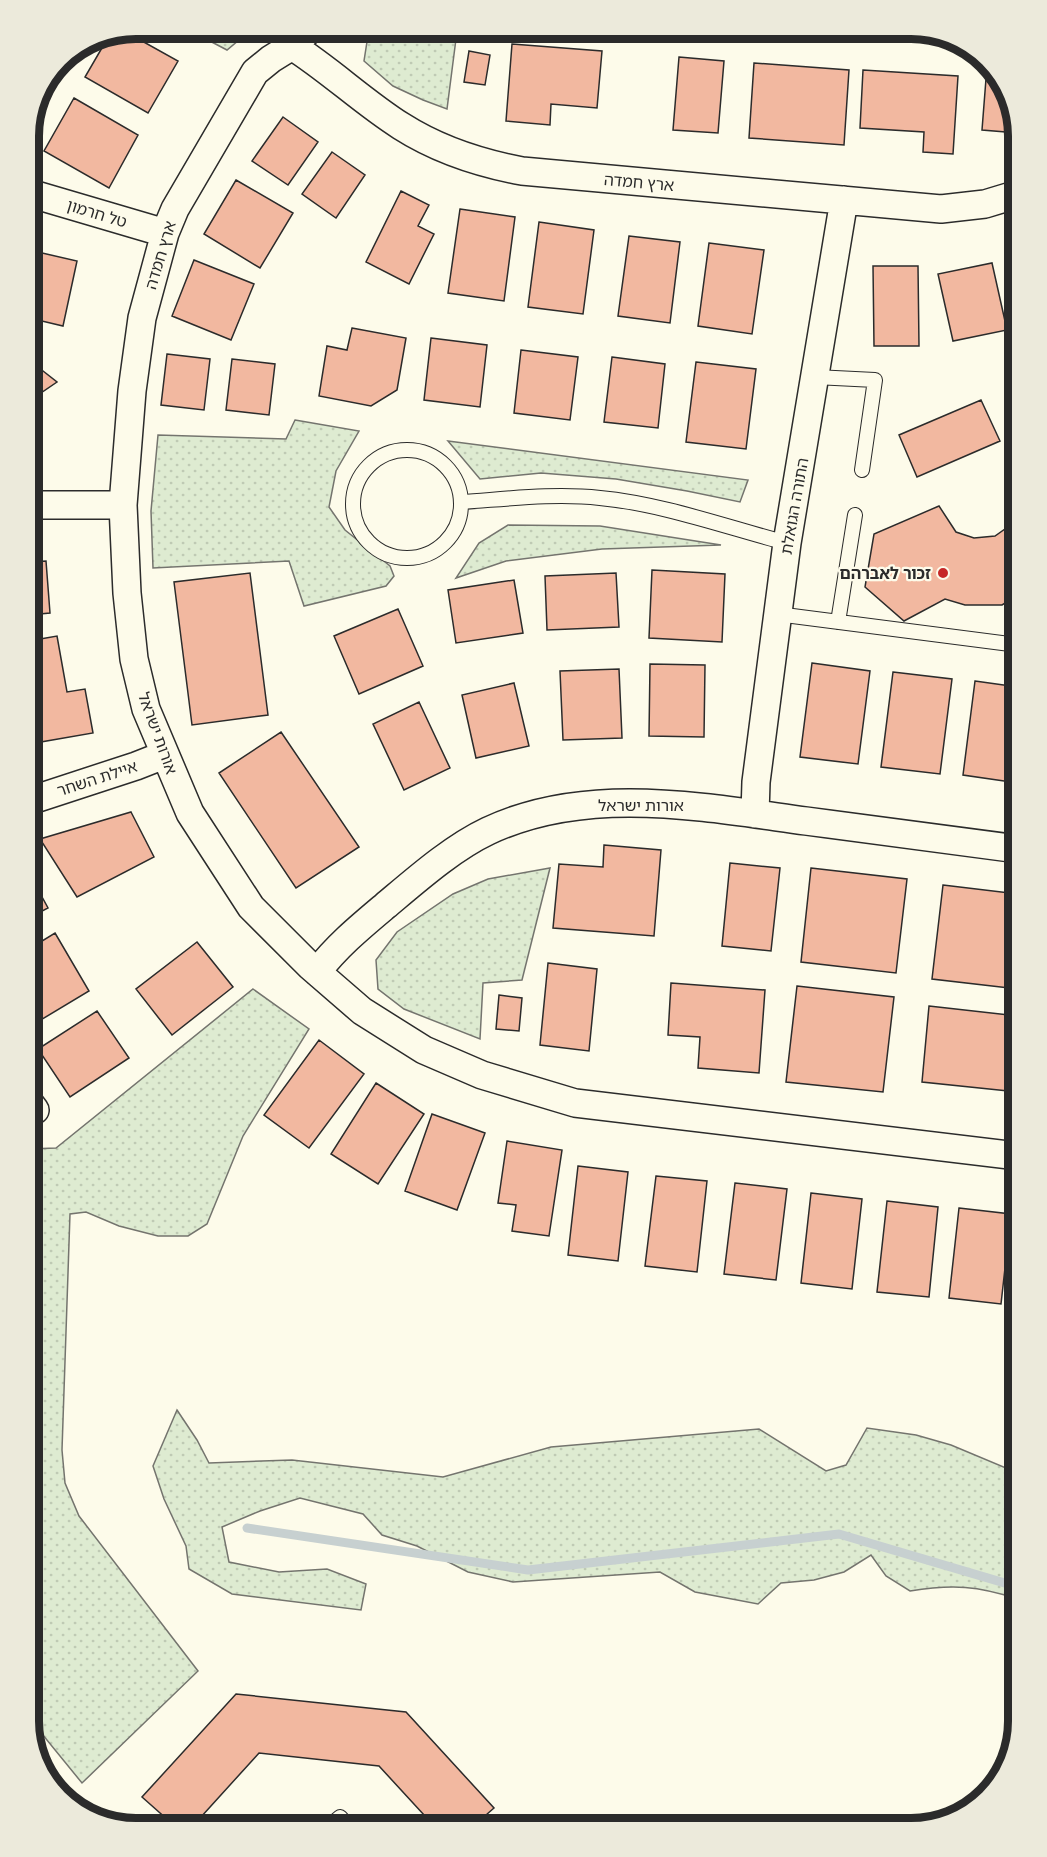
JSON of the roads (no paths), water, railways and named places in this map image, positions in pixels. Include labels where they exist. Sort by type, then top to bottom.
[{"type":"street","name":"ארץ חמדה","points":[[123,505],[132,391],[142,318],[165,234],[175,209],[255,72],[298,39]]},
{"type":"street","name":"ארץ חמדה","points":[[302,39],[322,66],[399,125],[424,139],[492,165],[522,171],[941,209],[985,204],[1008,197]]},
{"type":"street","name":"טל חרמון","points":[[39,196],[165,234]]},
{"type":"street","name":"התורה הגואלת","points":[[755,814],[756,782],[787,543],[844,200]]},
{"type":"street","points":[[39,505],[123,505]]},
{"type":"street","name":"אורות ישראל","points":[[123,505],[127,593],[134,659],[146,710],[190,813],[251,908],[317,972],[362,1011],[424,1050],[482,1075],[575,1103],[1008,1155]]},
{"type":"street","name":"איילת השחר","points":[[39,798],[164,755]]},
{"type":"street","name":"אורות ישראל","points":[[317,972],[334,950],[411,884],[450,855],[495,828],[532,816],[572,807],[617,803],[684,805],[1008,848]]},
{"type":"lane","points":[[815,377],[875,380],[862,470]]},
{"type":"lane","points":[[404,450],[423,452],[447,467],[458,483],[462,502],[458,525],[448,541],[433,553],[415,558],[396,558],[380,552],[366,539],[356,523],[352,504],[355,485],[369,465],[385,454],[404,450]]},
{"type":"lane","points":[[462,502],[546,496],[599,497],[644,505],[787,543]]},
{"type":"lane","points":[[838,622],[855,515]]},
{"type":"lane","points":[[777,614],[1008,644]]},
{"type":"waterway","points":[[247,1528],[528,1570],[839,1534],[1008,1584]]},
{"type":"place","name":"זכור לאברהם","points":[[943,573]]}]
